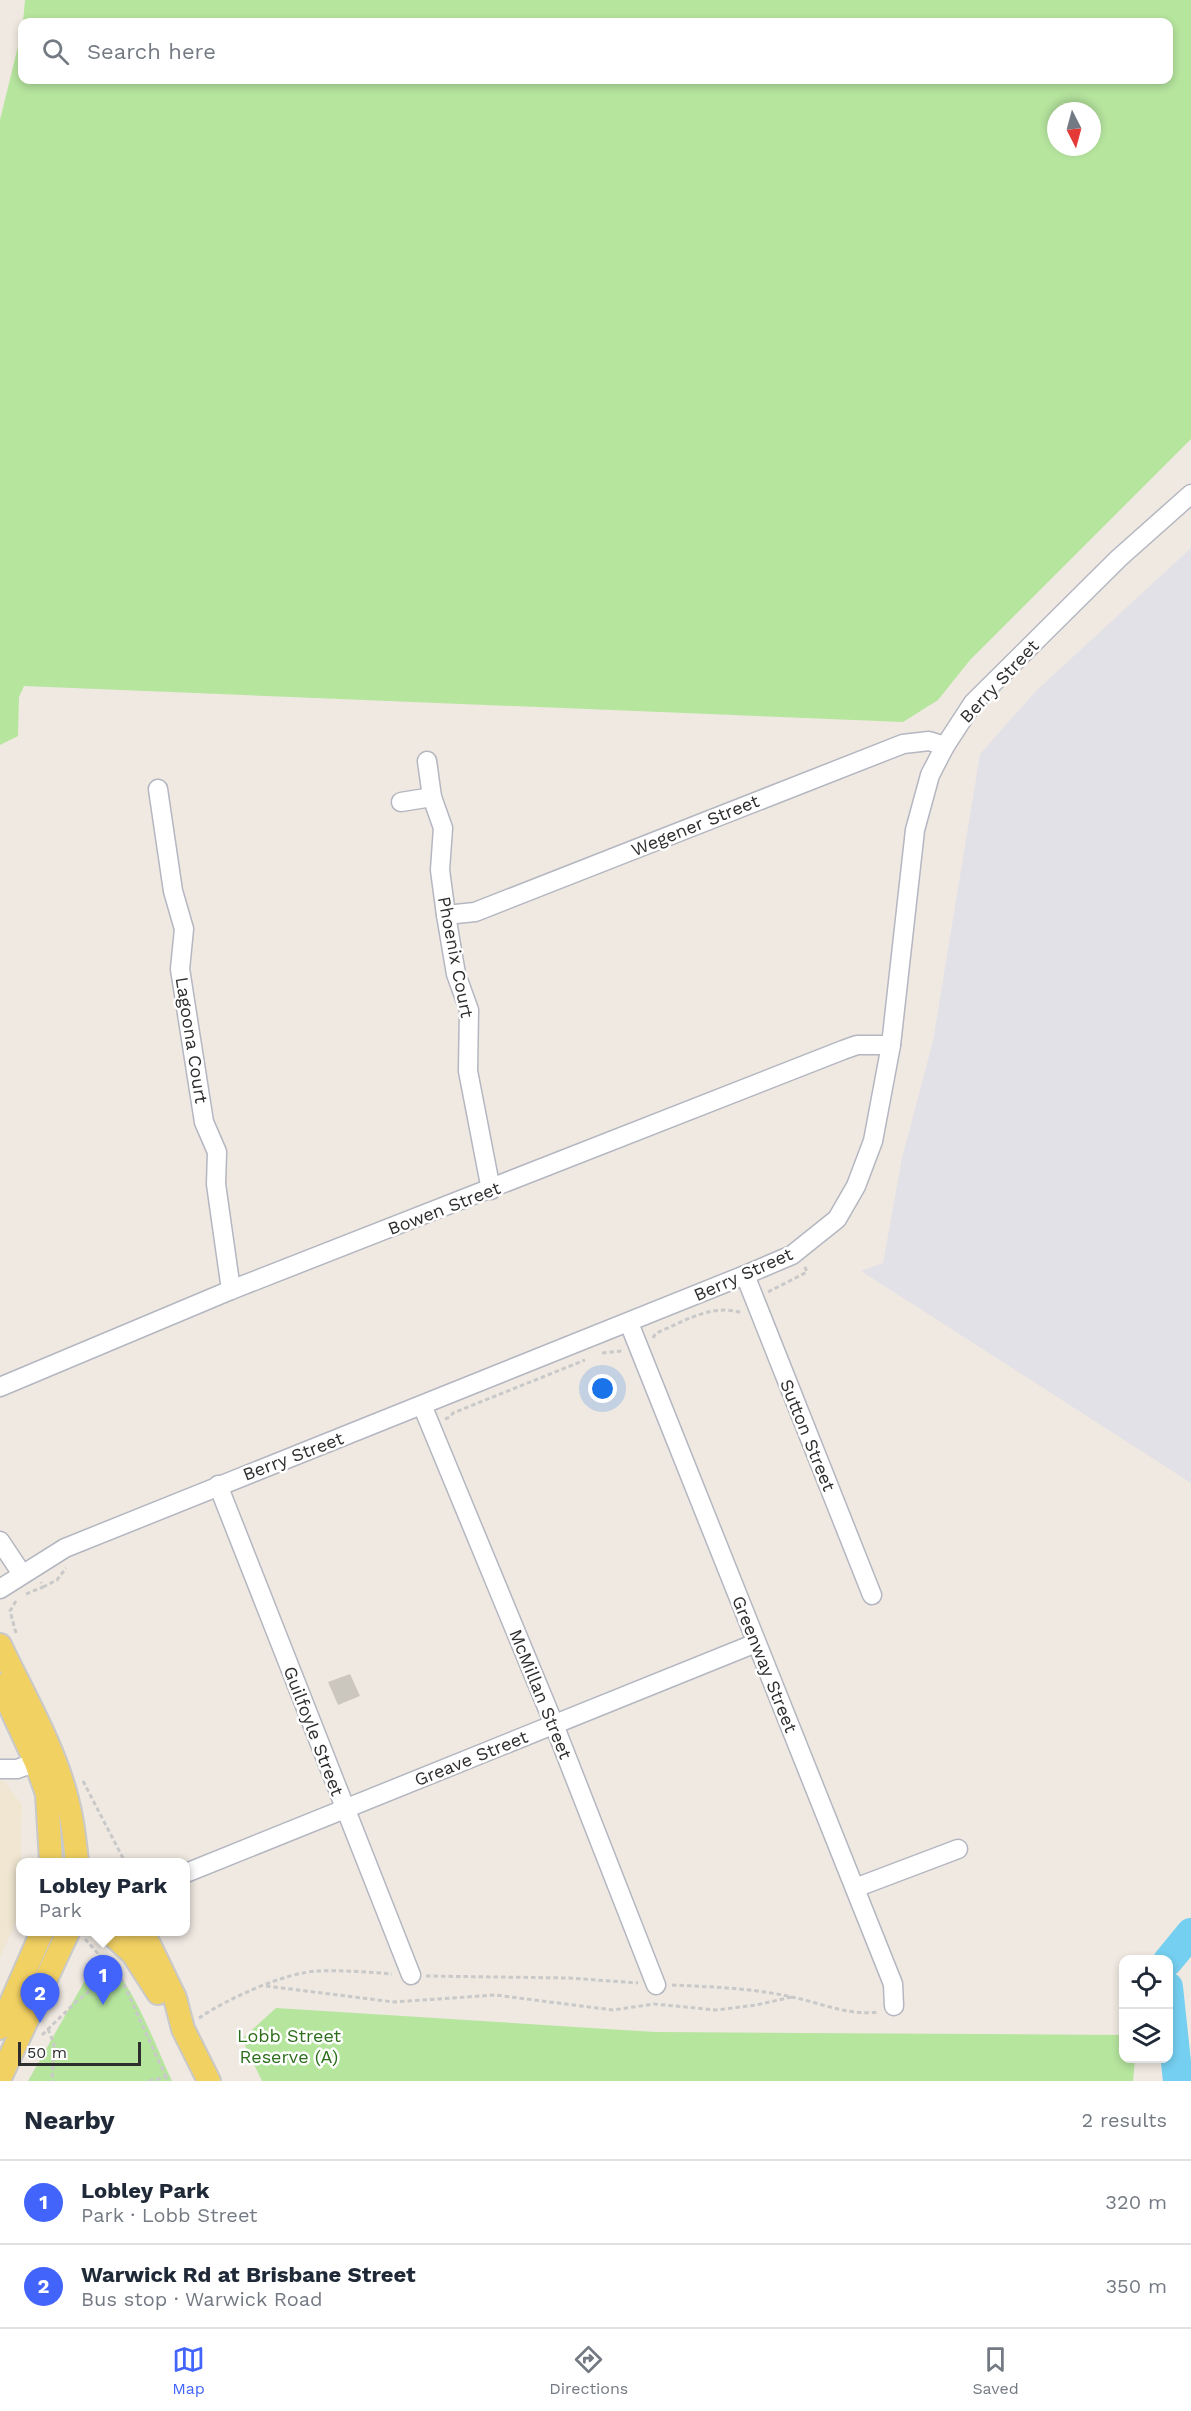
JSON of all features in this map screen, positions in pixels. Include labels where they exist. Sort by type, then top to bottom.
[{"type":"main road","points":[[9,1642],[18,1705]]},
{"type":"main road","points":[[0,1685],[18,1705],[68,1804],[76,1858]]},
{"type":"main road","points":[[44,1760],[51,1858]]},
{"type":"main road","points":[[2,2015],[40,1936]]},
{"type":"main road","points":[[0,2078],[75,1936]]},
{"type":"main road","points":[[114,1936],[134,1954],[164,2004],[183,2029],[209,2081]]},
{"type":"main road","points":[[143,1936],[175,1998],[183,2029]]},
{"type":"street","name":"Berry Street","points":[[0,1589],[30,1574],[65,1548],[218,1485],[629,1323],[792,1255],[837,1219],[856,1186],[873,1142],[891,1045],[915,830],[930,774],[945,746],[974,703],[1119,558],[1191,494]]},
{"type":"street","name":"Wegener Street","points":[[446,915],[475,912],[903,744],[930,741],[945,746]]},
{"type":"street","name":"Phoenix Court","points":[[427,761],[432,797],[443,828],[441,870],[446,915],[456,974],[469,1010],[468,1071],[491,1190]]},
{"type":"street","name":"Lagoona Court","points":[[158,789],[173,891],[184,929],[180,969],[204,1122],[217,1152],[216,1184],[231,1290]]},
{"type":"street","points":[[401,802],[432,797]]},
{"type":"street","name":"Bowen Street","points":[[0,1387],[231,1290],[491,1190],[843,1050],[857,1045],[891,1045]]},
{"type":"street","name":"Sutton Street","points":[[745,1275],[872,1595]]},
{"type":"street","name":"Greenway Street","points":[[629,1323],[893,1984],[894,2006]]},
{"type":"street","name":"McMillan Street","points":[[422,1405],[553,1724],[656,1984]]},
{"type":"street","name":"Guilfoyle Street","points":[[218,1485],[411,1975]]},
{"type":"street","points":[[0,1541],[30,1574]]},
{"type":"street","name":"Greave Street","points":[[190,1871],[756,1643]]},
{"type":"street","points":[[0,1769],[17,1769],[44,1760]]},
{"type":"street","points":[[855,1888],[958,1849]]},
{"type":"path","points":[[429,1424],[604,1352],[627,1351],[631,1359],[653,1349],[651,1344],[656,1333],[714,1309],[731,1309],[742,1313],[769,1303],[768,1292],[807,1272],[798,1250]]},
{"type":"path","points":[[9,1642],[9,1611],[18,1598],[43,1587],[30,1574]]},
{"type":"path","points":[[80,1775],[122,1858]]},
{"type":"path","points":[[77,1936],[122,1980],[167,2079],[149,2081]]},
{"type":"path","points":[[41,2036],[77,2001],[114,1971]]},
{"type":"path","points":[[183,2029],[221,2003],[291,1975],[317,1971],[569,1978],[755,1990],[794,1997],[841,2010],[876,2013],[894,2006]]},
{"type":"path","points":[[265,1986],[394,2002],[495,1995],[612,2010],[654,2004],[716,2010],[794,1997]]},
{"type":"path","points":[[48,2029],[54,2044],[52,2081]]},
{"type":"shaded area","points":[[1191,548],[1191,1483],[861,1271],[883,1263],[902,1158],[933,1041],[980,754],[1037,690]]},
{"type":"shaded area","points":[[0,1781],[4,1781],[22,1805],[21,1858],[16,1858],[16,1921],[0,1958]]},
{"type":"green space","points":[[25,0],[1191,0],[1191,439],[970,660],[938,700],[903,722],[24,686],[19,697],[18,736],[0,745],[0,120],[18,46],[18,84],[1173,84],[1173,18],[23,18]]},
{"type":"green space","points":[[100,1954],[122,1978],[132,1995],[172,2081],[28,2081]]},
{"type":"green space","name":"Lobb Street Reserve (A)","points":[[276,2008],[655,2032],[1119,2035],[1119,2063],[1135,2063],[1133,2081],[262,2081],[242,2039]]},
{"type":"building","points":[[350,1674],[360,1696],[338,1705],[328,1682]]},
{"type":"waterway","points":[[1173,1955],[1191,1933]]},
{"type":"waterway","points":[[1170,2009],[1178,2081]]},
{"type":"place","name":"Lobley Park","points":[[103,2005]]},
{"type":"place","name":"Warwick Rd at Brisbane Street","points":[[40,2023]]}]
